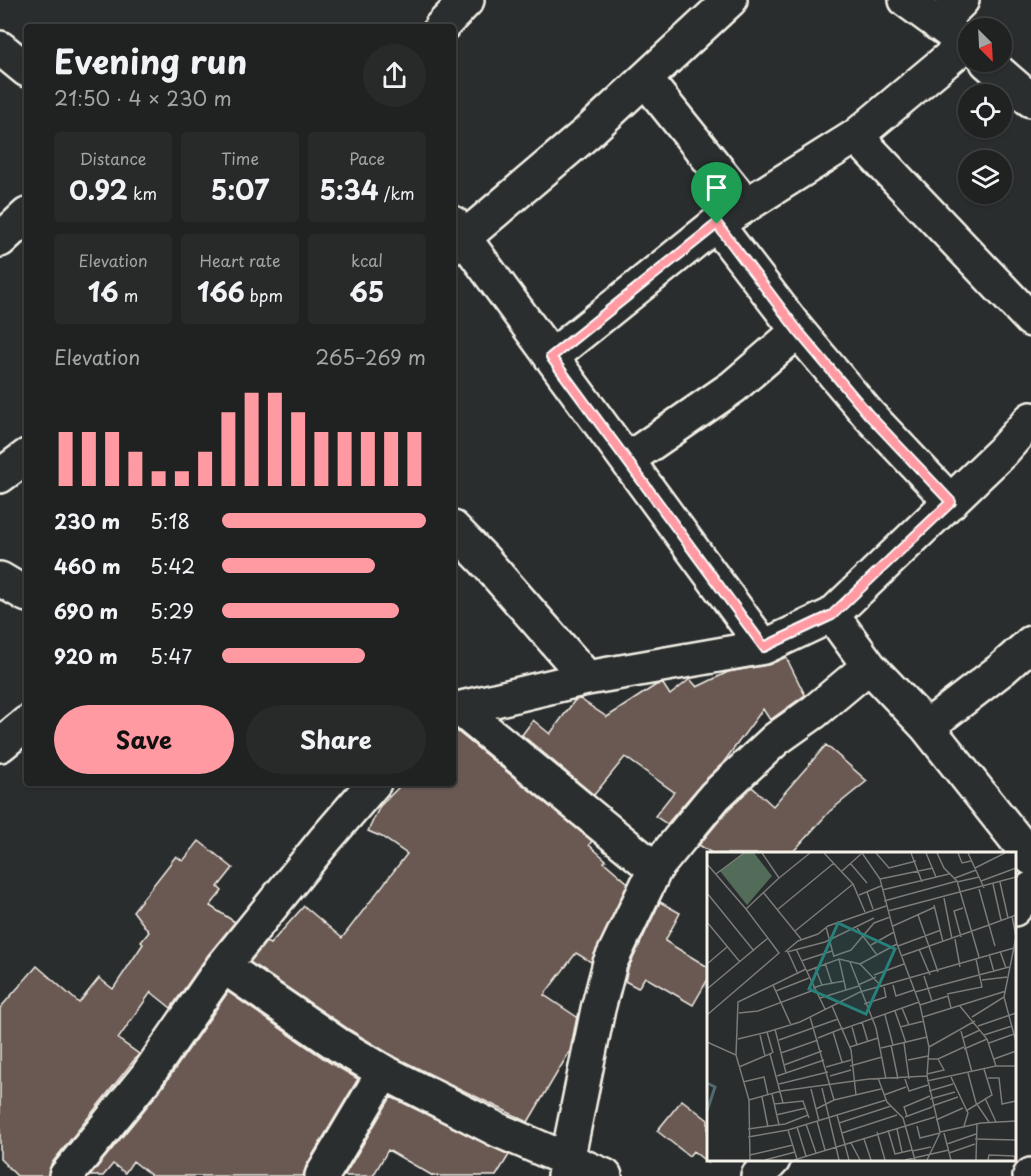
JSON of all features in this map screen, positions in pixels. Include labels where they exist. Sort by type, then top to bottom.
[{"type":"street","points":[[444,24],[466,0]]},
{"type":"street","points":[[730,0],[587,133],[457,236],[551,357],[764,647]]},
{"type":"street","points":[[906,0],[958,38]]},
{"type":"street","points":[[938,24],[962,0]]},
{"type":"street","points":[[0,48],[24,68]]},
{"type":"street","points":[[551,357],[717,224],[856,136],[958,62]]},
{"type":"street","points":[[999,72],[1031,100]]},
{"type":"street","points":[[645,79],[747,205]]},
{"type":"street","points":[[856,136],[1031,320]]},
{"type":"street","points":[[717,224],[798,331],[868,414],[951,502]]},
{"type":"street","points":[[627,460],[732,387],[798,331]]},
{"type":"street","points":[[457,709],[587,678],[764,647],[832,615],[1002,452],[1031,419]]},
{"type":"street","points":[[0,476],[24,458]]},
{"type":"street","points":[[456,531],[587,678]]},
{"type":"street","points":[[0,579],[24,593]]},
{"type":"street","points":[[832,615],[869,666],[927,727],[1031,858]]},
{"type":"street","points":[[927,727],[1002,669],[1031,643]]},
{"type":"street","points":[[566,1168],[598,1010],[610,963],[655,869],[715,796],[776,739],[814,712],[869,666]]},
{"type":"street","points":[[457,709],[655,869]]},
{"type":"street","points":[[0,745],[24,725]]},
{"type":"street","points":[[66,1176],[147,1076],[223,966],[371,786]]},
{"type":"street","points":[[1016,907],[1031,889]]},
{"type":"street","points":[[223,966],[340,1046],[384,1072],[498,1130],[566,1168],[604,1176]]},
{"type":"street","points":[[322,1176],[384,1072]]},
{"type":"street","points":[[758,1176],[772,1161]]},
{"type":"building","points":[[786,657],[805,695],[770,720],[763,709],[723,763],[701,784],[667,824],[655,816],[674,792],[625,757],[594,795],[522,735],[533,720],[550,734],[575,700],[580,699],[607,717],[656,685],[663,684],[670,695],[690,679],[697,687],[728,672],[767,665]]},
{"type":"building","points":[[456,730],[592,841],[589,845],[628,883],[591,962],[576,953],[544,995],[577,1017],[570,1051],[528,1122],[393,1056],[350,1030],[250,962],[266,942],[270,944],[304,906],[342,938],[407,854],[382,837],[368,831],[380,806],[400,786],[456,786]]},
{"type":"building","points":[[826,745],[867,781],[830,811],[793,852],[710,852],[699,845],[729,809],[752,787],[773,806]]},
{"type":"building","points":[[199,841],[233,868],[218,887],[222,891],[210,906],[235,922],[208,955],[171,1008],[151,992],[118,1039],[139,1054],[51,1164],[48,1176],[17,1176],[0,1159],[0,1008],[37,966],[79,1003],[99,978],[113,989],[149,932],[133,911],[176,856],[183,861]]},
{"type":"building","points":[[660,902],[680,913],[665,941],[707,966],[707,981],[693,1005],[645,977],[638,988],[625,981],[628,969]]},
{"type":"building","points":[[228,992],[329,1062],[358,1079],[306,1166],[303,1176],[152,1176],[133,1161],[125,1173],[113,1164],[103,1176],[90,1176],[162,1088]]},
{"type":"building","points":[[391,1097],[509,1155],[496,1176],[433,1176],[388,1150],[373,1176],[344,1176]]},
{"type":"building","points":[[682,1100],[707,1119],[708,1163],[693,1151],[689,1156],[657,1131]]},
{"type":"route","points":[[717,224],[798,331],[868,414],[951,502],[832,615],[764,647],[551,357],[717,224]]}]
